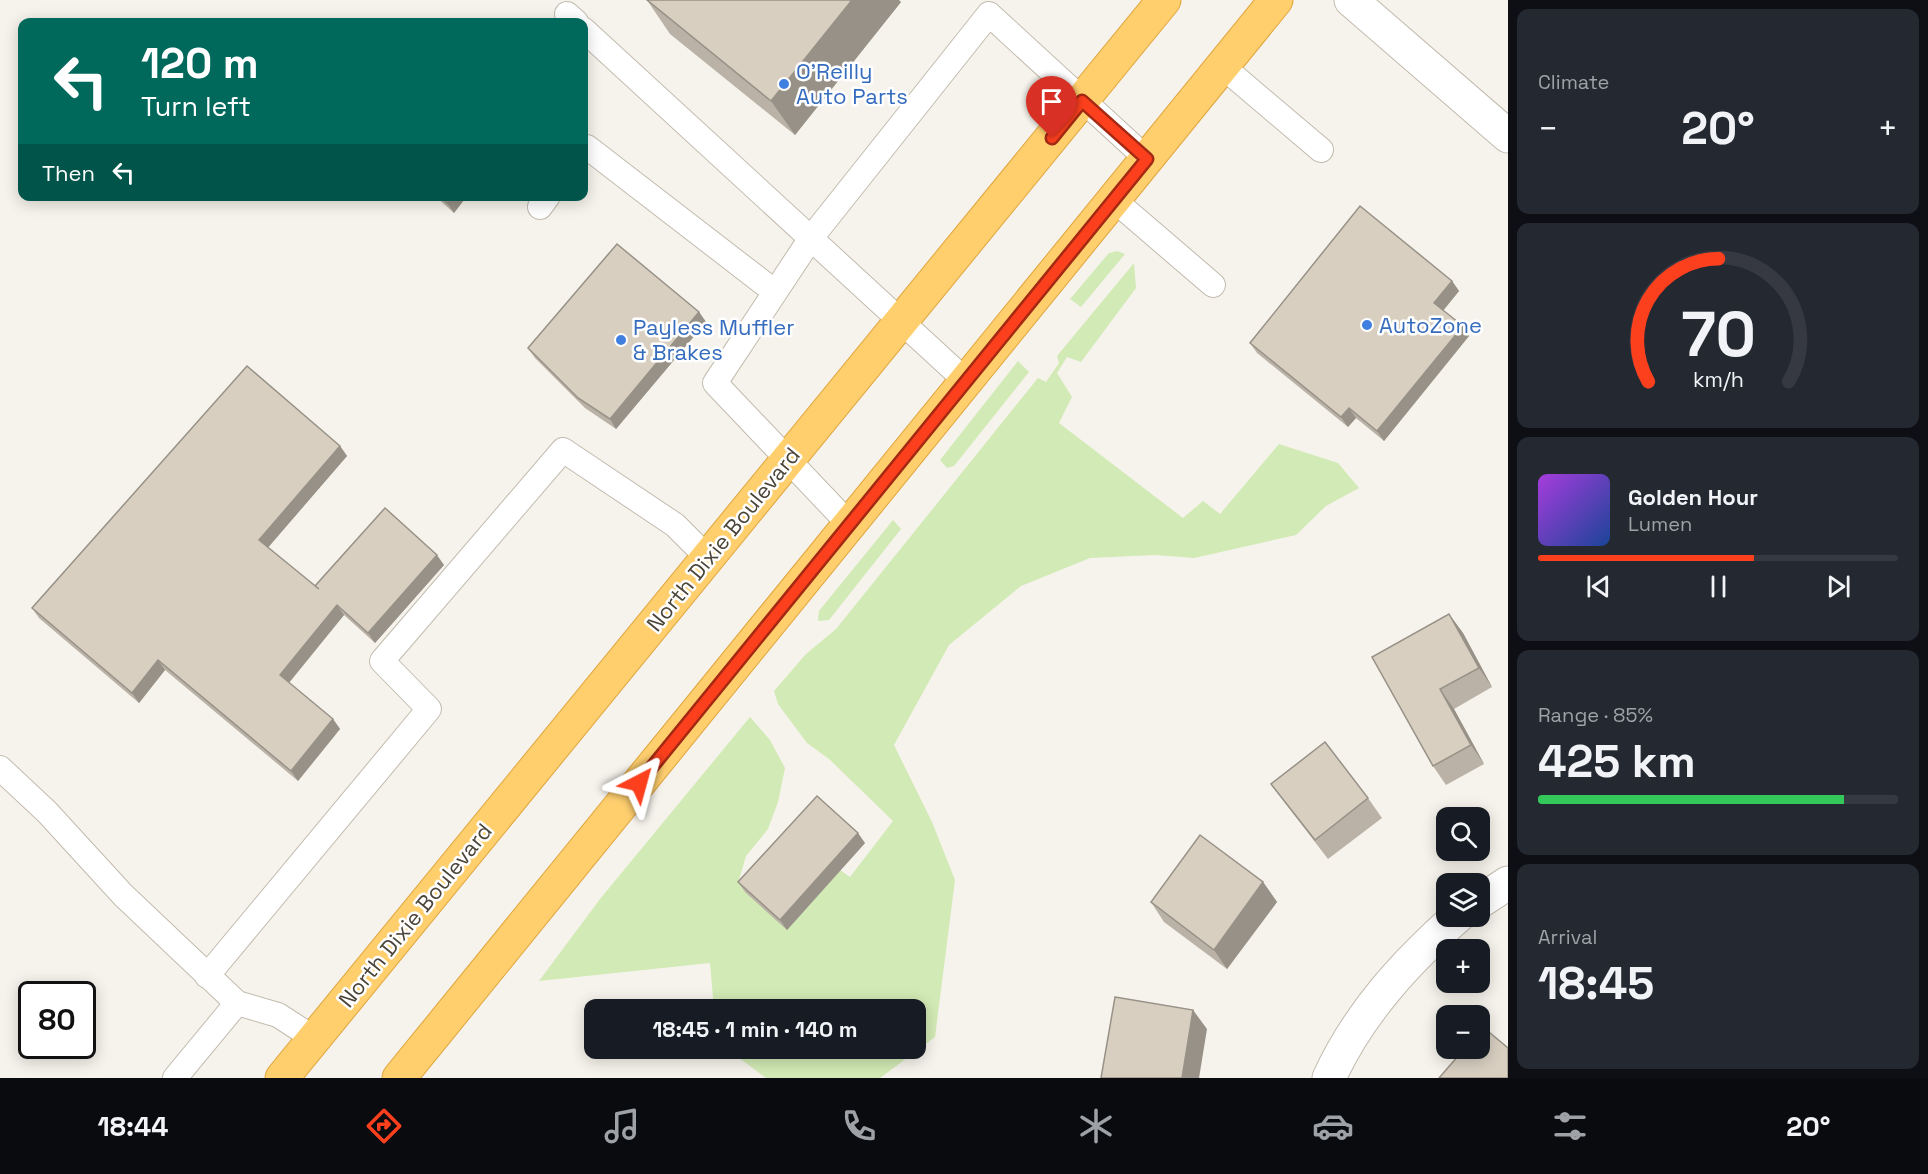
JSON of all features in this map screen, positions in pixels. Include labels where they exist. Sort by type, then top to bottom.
[{"type":"highway","name":"North Dixie Boulevard","points":[[282,1078],[1164,0]]},
{"type":"highway","points":[[399,1078],[1276,0]]},
{"type":"street","points":[[1351,0],[1508,136]]},
{"type":"street","points":[[1490,895],[1508,884]]},
{"type":"street","points":[[1329,1078],[1362,1018],[1394,978],[1447,927]]},
{"type":"lane","points":[[849,524],[715,383],[811,238],[989,14],[1147,159]]},
{"type":"lane","points":[[588,34],[966,381]]},
{"type":"lane","points":[[1222,66],[1321,150]]},
{"type":"lane","points":[[588,148],[776,292]]},
{"type":"lane","points":[[1114,200],[1213,285]]},
{"type":"lane","points":[[207,976],[429,709],[382,661],[563,450],[675,525],[707,557]]},
{"type":"lane","points":[[0,768],[46,812],[123,895],[237,1003],[278,1015],[315,1039]]},
{"type":"lane","points":[[175,1078],[237,1003]]},
{"type":"green space","points":[[1117,251],[1125,254],[1081,307],[1070,299],[1109,253]]},
{"type":"green space","points":[[1134,263],[1136,288],[1081,362],[1067,357],[1057,373],[1072,397],[1059,423],[1183,518],[1203,501],[1220,514],[1279,444],[1338,463],[1359,488],[1326,506],[1296,535],[1194,558],[1155,555],[1090,558],[1021,586],[949,645],[894,745],[932,822],[955,880],[935,1037],[926,1044],[926,999],[713,999],[710,963],[539,981],[600,899],[750,717],[770,740],[785,768],[778,802],[768,829],[746,856],[739,880],[745,892],[840,870],[850,877],[893,821],[829,759],[807,743],[778,704],[774,691],[806,654],[836,629],[1038,378],[1046,382],[1059,363],[1057,356]]},
{"type":"green space","points":[[1018,361],[1029,372],[954,466],[947,468],[940,460]]},
{"type":"green space","points":[[893,520],[901,529],[829,620],[818,621],[819,611]]},
{"type":"green space","points":[[740,1059],[905,1059],[880,1078],[766,1078]]},
{"type":"building","points":[[647,0],[852,0],[771,101]]},
{"type":"building","name":"AutoZone","points":[[1360,206],[1452,281],[1434,303],[1463,326],[1377,431],[1349,408],[1341,417],[1250,343]]},
{"type":"building","name":"Payless Muffler & Brakes","points":[[617,244],[699,312],[610,419],[578,398],[528,348]]},
{"type":"building","points":[[247,366],[340,446],[259,540],[315,586],[385,508],[437,555],[368,633],[337,605],[280,675],[333,719],[291,771],[158,660],[132,693],[32,608]]},
{"type":"building","points":[[1449,614],[1479,668],[1440,689],[1471,745],[1433,766],[1372,657]]},
{"type":"building","points":[[1325,742],[1368,798],[1315,840],[1271,784]]},
{"type":"building","points":[[817,796],[858,833],[780,920],[738,882]]},
{"type":"building","points":[[1200,835],[1263,882],[1214,950],[1151,902]]},
{"type":"building","points":[[1115,997],[1193,1010],[1182,1078],[1101,1078]]},
{"type":"building","points":[[1490,1033],[1508,1048],[1508,1078],[1439,1078],[1455,1059],[1490,1059]]},
{"type":"place","name":"O'Reilly Auto Parts","points":[[784,84]]},
{"type":"place","name":"AutoZone","points":[[1367,325]]},
{"type":"place","name":"Payless Muffler & Brakes","points":[[621,340]]},
{"type":"route","points":[[639,783],[1147,159],[1082,101],[1052,138]]}]
